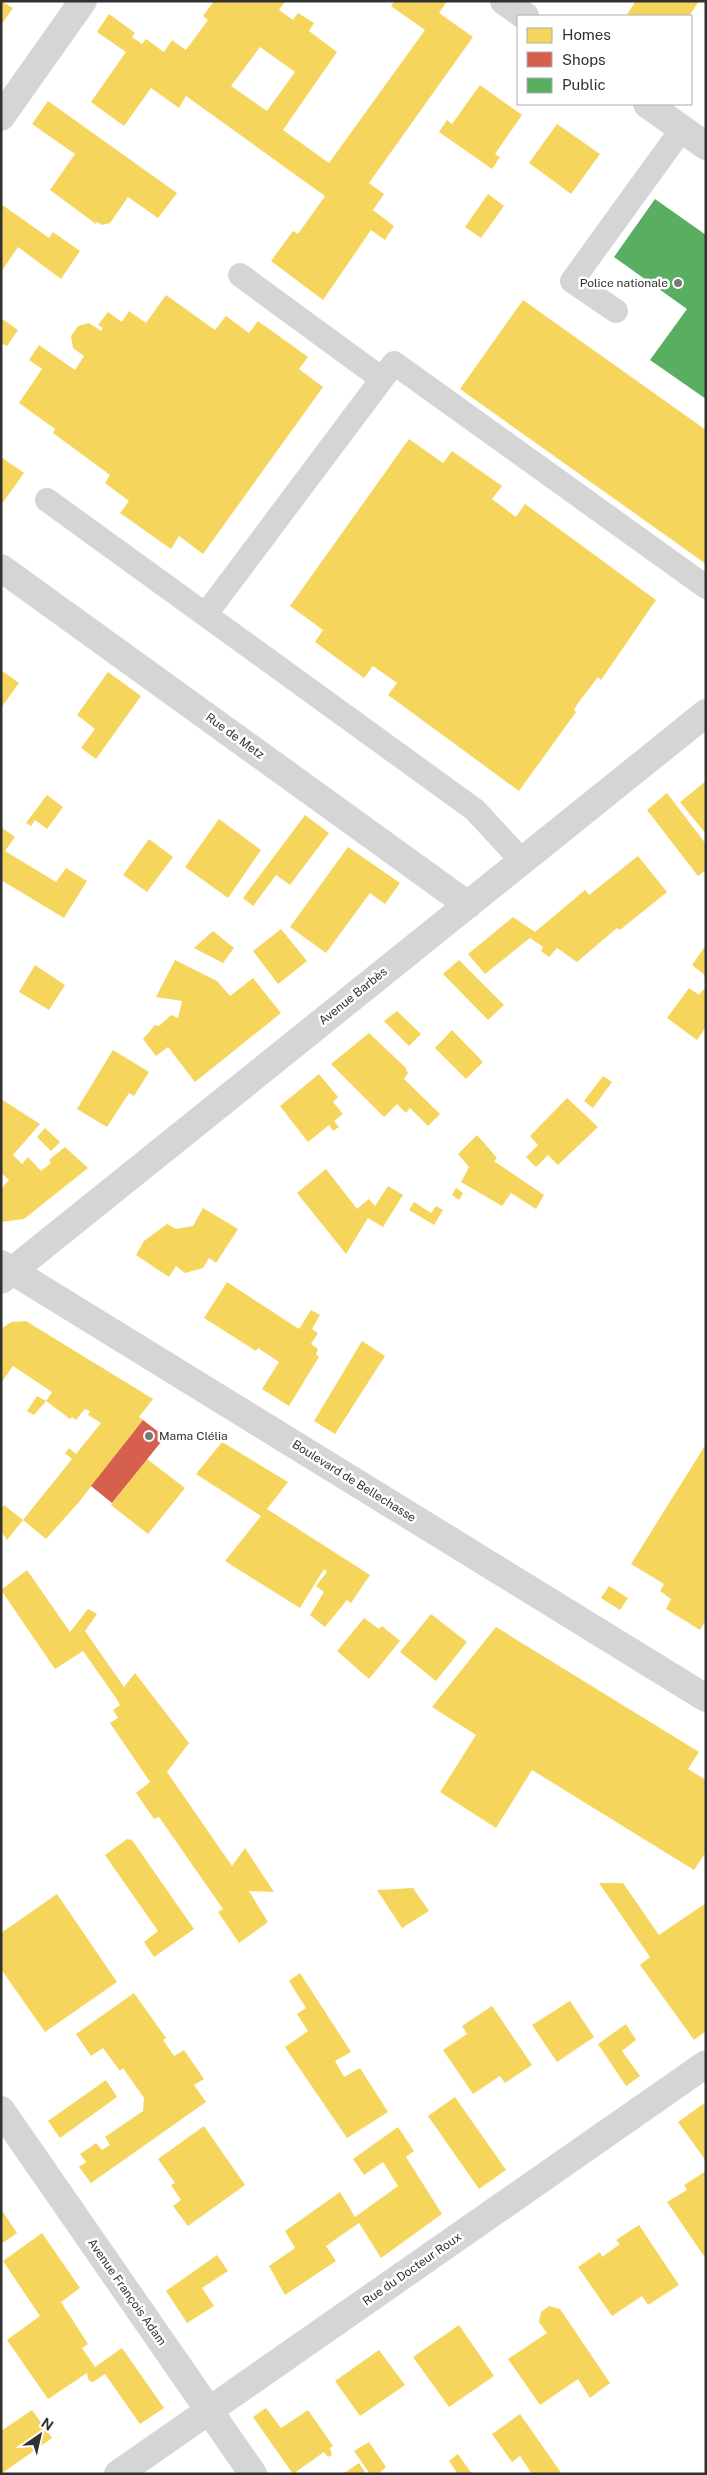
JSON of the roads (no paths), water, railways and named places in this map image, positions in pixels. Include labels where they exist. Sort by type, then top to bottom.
[{"type":"street","points":[[1,117],[83,1]]},
{"type":"street","points":[[504,1],[524,15]]},
{"type":"street","points":[[648,105],[706,146]]},
{"type":"street","name":"Rue de Metz","points":[[1,568],[468,905]]},
{"type":"street","name":"Avenue Barbès","points":[[5,1271],[468,905],[706,713]]},
{"type":"street","name":"Boulevard de Bellechasse","points":[[5,1271],[706,1698]]},
{"type":"street","name":"Rue du Docteur Roux","points":[[118,2474],[706,2064]]},
{"type":"street","name":"Avenue François Adam","points":[[1,2110],[253,2474]]},
{"type":"lane","points":[[616,311],[572,280],[682,129]]},
{"type":"lane","points":[[240,275],[382,379]]},
{"type":"lane","points":[[206,614],[394,363],[706,587]]},
{"type":"lane","points":[[47,500],[475,810],[522,861]]},
{"type":"place","name":"Police nationale","points":[[678,283]]},
{"type":"place","name":"Mama Clélia","points":[[149,1436]]}]
